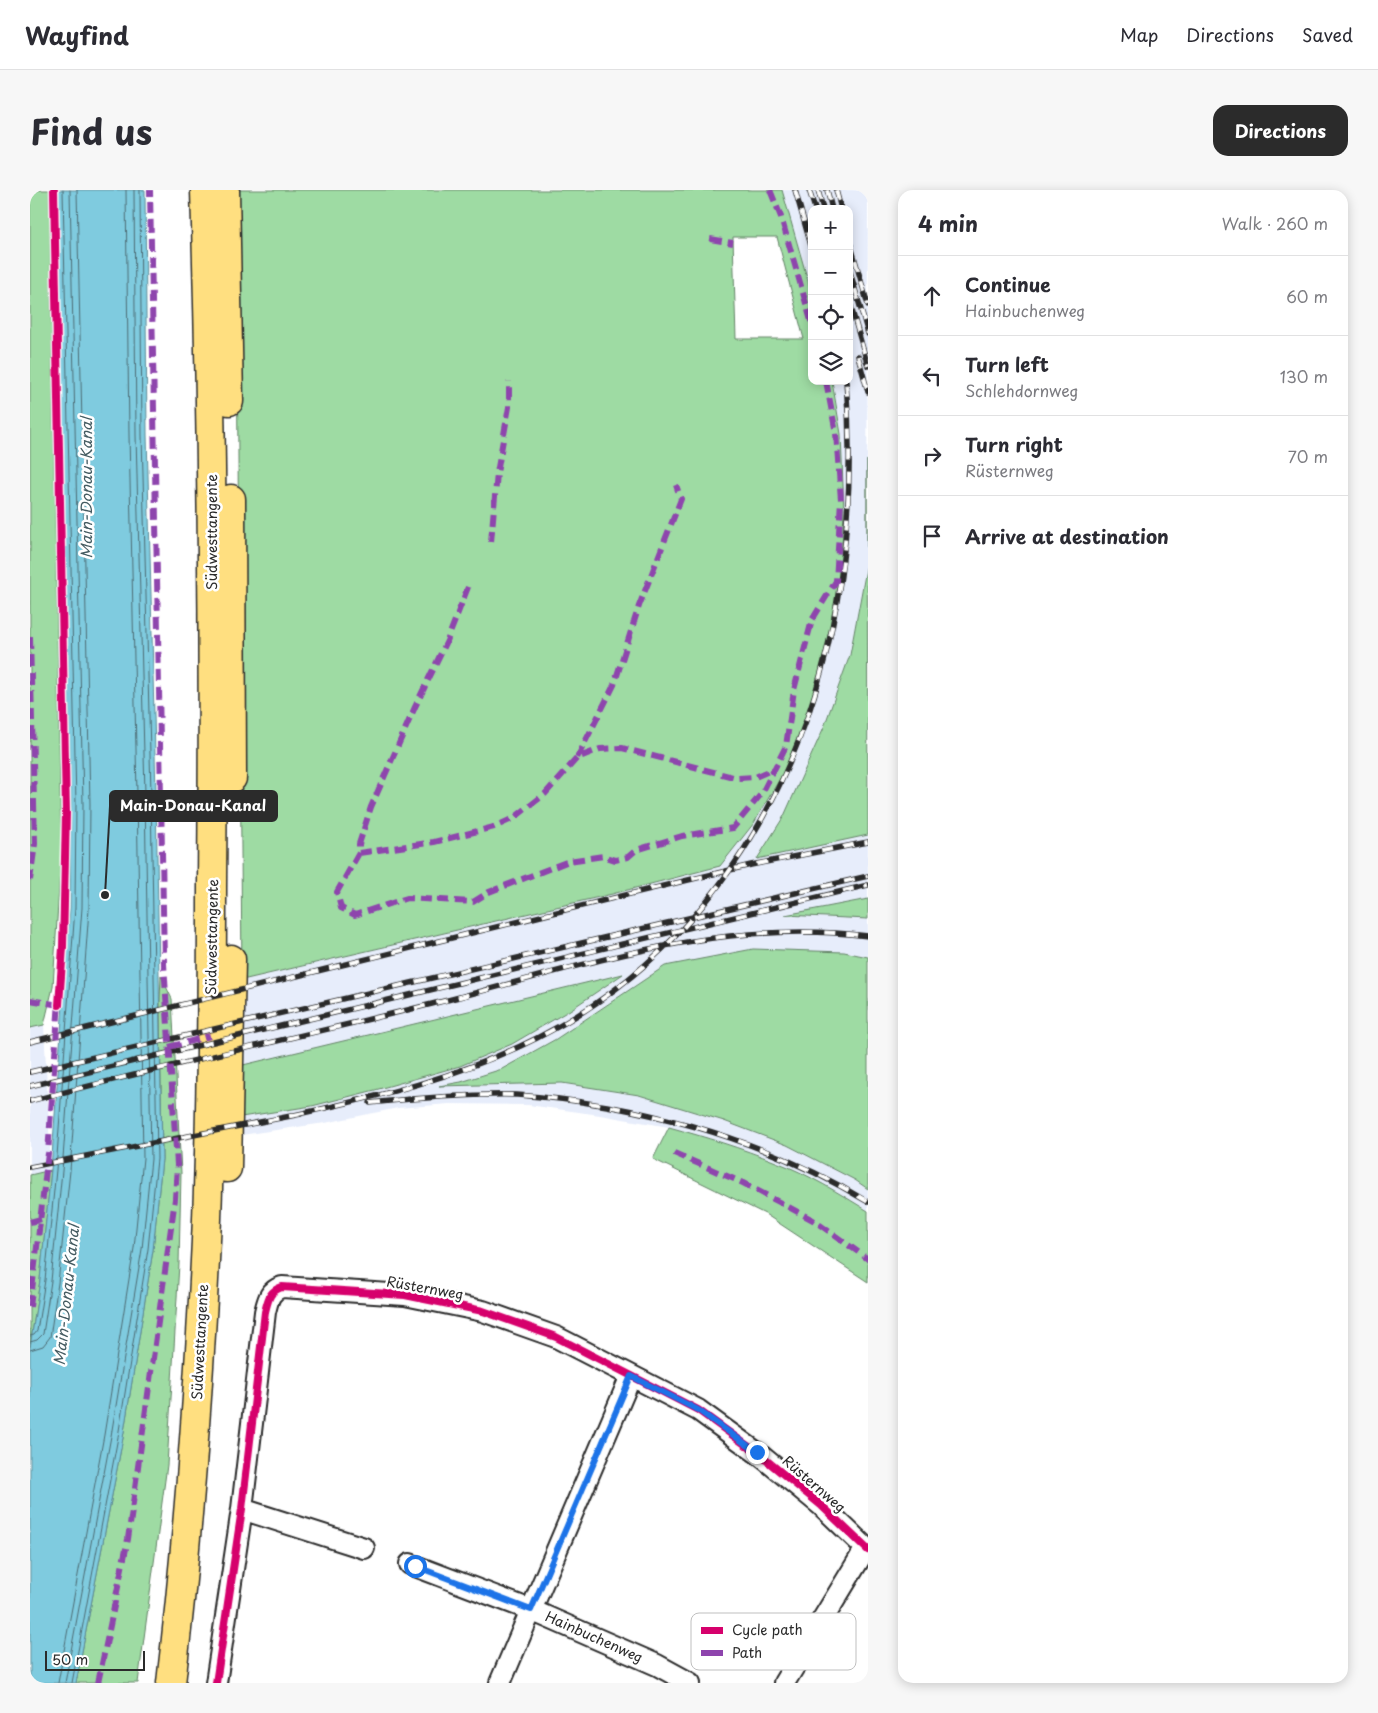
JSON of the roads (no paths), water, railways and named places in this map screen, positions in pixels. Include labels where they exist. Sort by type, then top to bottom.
[{"type":"highway","name":"Südwesttangente","points":[[171,1683],[183,1574],[197,1399],[208,1162],[213,768],[212,475],[205,190]]},
{"type":"highway","name":"Südwesttangente","points":[[190,1683],[205,1537],[218,1378],[227,1160],[231,936],[232,684],[231,475],[225,190]]},
{"type":"street","name":"Rüsternweg","points":[[216,1683],[242,1509],[265,1312],[270,1295],[274,1289],[282,1287],[405,1295],[483,1311],[556,1337],[698,1410],[757,1452],[822,1506],[867,1549]]},
{"type":"street","points":[[500,1683],[631,1376]]},
{"type":"street","points":[[242,1509],[364,1548]]},
{"type":"street","points":[[827,1613],[867,1549]]},
{"type":"street","name":"Hainbuchenweg","points":[[410,1564],[531,1610],[658,1665],[690,1683]]},
{"type":"street","points":[[784,1683],[792,1670]]},
{"type":"water","points":[[58,190],[145,190],[147,435],[156,794],[162,1159],[153,1250],[123,1438],[76,1683],[30,1683],[30,1348],[40,1280],[51,1170],[70,908],[71,804]]},
{"type":"railway","points":[[795,190],[808,235]]},
{"type":"railway","points":[[809,190],[814,205]]},
{"type":"railway","points":[[818,190],[822,205]]},
{"type":"railway","points":[[827,190],[831,205]]},
{"type":"railway","points":[[836,190],[840,205]]},
{"type":"railway","points":[[852,250],[868,305]]},
{"type":"railway","points":[[853,282],[868,334]]},
{"type":"railway","points":[[853,314],[868,366]]},
{"type":"railway","points":[[858,356],[868,392]]},
{"type":"railway","points":[[294,1115],[387,1093],[448,1075],[508,1052],[537,1038],[620,986],[690,921],[746,846],[790,762],[821,672],[841,577],[849,480],[846,385]]},
{"type":"railway","points":[[30,1042],[751,865],[868,842]]},
{"type":"railway","points":[[30,1072],[868,876]]},
{"type":"railway","points":[[30,1086],[868,885]]},
{"type":"railway","points":[[30,1101],[432,1004],[647,949],[701,940],[756,934],[811,932],[868,936]]},
{"type":"railway","points":[[370,1103],[443,1097],[517,1095],[563,1099],[607,1106],[675,1121],[742,1142],[806,1169],[868,1202]]},
{"type":"railway","points":[[30,1167],[301,1114]]},
{"type":"place","name":"Main-Donau-Kanal","points":[[105,895]]}]
